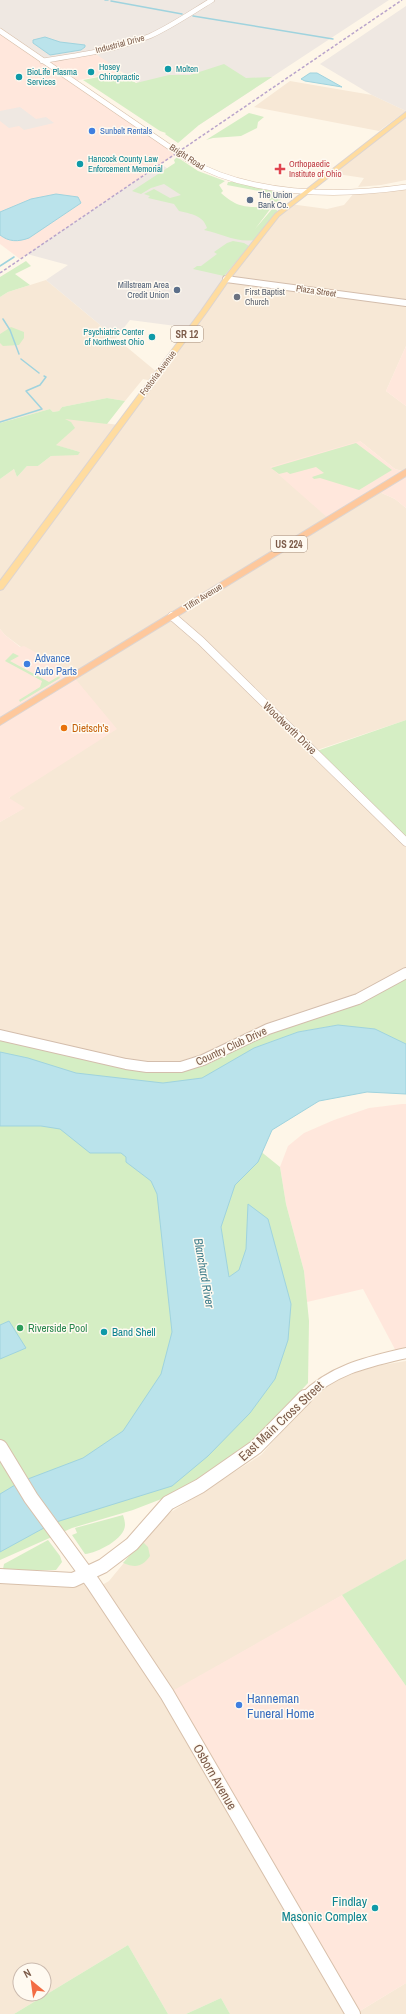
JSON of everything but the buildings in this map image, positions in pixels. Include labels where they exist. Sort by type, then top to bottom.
[{"type":"highway","name":"Tiffin Avenue","points":[[0,722],[406,472]]},
{"type":"main road","name":"Bright Road","points":[[0,31],[42,61],[213,173],[255,184],[307,190],[360,192],[406,187]]},
{"type":"main road","name":"Fostoria Avenue","points":[[0,587],[204,312],[226,279],[274,219],[307,190],[406,114]]},
{"type":"main road","name":"East Main Cross Street","points":[[0,1576],[66,1581],[73,1580],[104,1566],[122,1553],[168,1503],[206,1482],[256,1447],[308,1394],[327,1378],[361,1364],[406,1353]]},
{"type":"main road","name":"Osborn Avenue","points":[[0,1447],[31,1498],[86,1574],[167,1694],[353,2014]]},
{"type":"street","name":"Industrial Drive","points":[[42,61],[105,50],[137,41],[160,31],[212,0]]},
{"type":"street","name":"Plaza Street","points":[[226,279],[406,303]]},
{"type":"street","name":"Woodworth Drive","points":[[172,616],[206,646],[406,842]]},
{"type":"street","name":"Country Club Drive","points":[[0,1035],[24,1038],[104,1061],[175,1068],[204,1060],[235,1043],[281,1024],[359,998],[406,973]]},
{"type":"shaded area","points":[[0,0],[389,0],[199,125],[93,52],[42,61],[0,31]]},
{"type":"shaded area","points":[[406,6],[406,111],[372,95],[320,64]]},
{"type":"shaded area","points":[[0,31],[93,52],[123,71],[74,81],[179,152],[20,259],[0,244]]},
{"type":"shaded area","points":[[290,81],[372,95],[406,111],[379,131],[254,107]]},
{"type":"shaded area","points":[[20,107],[36,119],[46,117],[54,123],[24,130],[19,126],[9,128],[0,121],[0,111]]},
{"type":"shaded area","points":[[406,114],[406,180],[381,185],[358,187],[364,178],[330,173]]},
{"type":"shaded area","points":[[161,164],[254,229],[265,229],[191,328],[130,320],[116,338],[46,280],[68,265],[27,254]]},
{"type":"shaded area","points":[[406,187],[406,346],[386,391],[406,406],[406,472],[395,469],[360,441],[375,490],[395,499],[406,508],[406,720],[314,751],[406,842],[406,973],[380,986],[168,1068],[0,1035],[0,822],[24,808],[9,799],[68,670],[21,647],[5,635],[0,629],[0,479],[14,469],[17,477],[27,466],[38,466],[51,456],[80,452],[55,445],[65,418],[119,425],[152,381],[143,379],[125,401],[107,398],[62,407],[59,411],[53,412],[50,409],[0,423],[0,297],[8,292],[46,280],[158,373],[265,229],[290,204],[327,209],[344,205],[355,192]]},
{"type":"shaded area","points":[[406,346],[406,406],[386,391]]},
{"type":"shaded area","points":[[360,441],[395,469],[406,472],[406,508],[395,499],[375,490],[329,519],[270,467]]},
{"type":"shaded area","points":[[0,629],[20,647],[24,646],[68,670],[117,729],[9,798],[25,808],[0,822]]},
{"type":"shaded area","points":[[406,1104],[406,1353],[398,1355],[363,1289],[307,1302],[304,1271],[286,1204],[280,1167],[288,1146],[304,1133],[334,1120],[369,1108]]},
{"type":"shaded area","points":[[406,1361],[406,1559],[167,1695],[353,2014],[230,2014],[221,1998],[186,2014],[168,2014],[128,1945],[52,1991],[52,1962],[12,1962],[12,2002],[34,2002],[14,2014],[0,2014],[0,1582],[67,1587],[85,1583],[97,1588],[109,1581],[142,1541],[168,1514],[261,1455],[298,1413],[330,1383],[370,1367]]},
{"type":"shaded area","points":[[342,1595],[406,1686],[406,1983],[355,2014],[167,1694]]},
{"type":"shaded area","points":[[406,1983],[406,2014],[355,2014]]},
{"type":"green space","points":[[224,64],[246,78],[272,77],[199,125],[178,143],[165,134],[166,133],[160,131],[83,80],[120,73],[136,83],[169,75],[190,75]]},
{"type":"green space","points":[[249,113],[264,117],[258,122],[257,128],[241,136],[206,140]]},
{"type":"green space","points":[[177,157],[198,171],[225,181],[219,185],[223,191],[221,193],[239,205],[271,208],[255,229],[273,208],[278,211],[254,240],[248,241],[204,230],[207,228],[203,220],[200,218],[192,214],[179,211],[174,204],[148,198],[150,196],[144,194],[154,189],[170,198],[181,195],[164,184],[151,188],[141,194],[132,191],[175,163],[174,160]]},
{"type":"green space","points":[[228,182],[290,192],[273,206],[271,205],[269,198],[258,193],[259,191],[227,185]]},
{"type":"green space","points":[[233,241],[244,243],[249,246],[224,276],[193,269],[197,266],[201,266],[217,254],[214,252],[227,243]]},
{"type":"green space","points":[[26,261],[31,266],[15,274],[30,285],[8,292],[0,297],[0,277]]},
{"type":"green space","points":[[11,327],[24,332],[24,338],[19,345],[3,346],[0,343],[0,334]]},
{"type":"green space","points":[[107,398],[125,401],[107,424],[65,419],[71,422],[75,428],[56,445],[80,452],[78,455],[51,456],[38,466],[27,466],[17,477],[14,469],[0,479],[0,423],[50,409],[53,412],[59,411],[62,407]]},
{"type":"green space","points":[[356,443],[392,470],[359,490],[320,478],[314,479],[312,477],[324,473],[316,467],[290,474],[287,472],[279,474],[271,468]]},
{"type":"green space","points":[[13,653],[19,656],[10,661],[49,682],[59,676],[60,678],[20,702],[19,700],[40,687],[42,681],[5,661]]},
{"type":"green space","points":[[406,720],[406,842],[314,752]]},
{"type":"green space","points":[[406,973],[406,1070],[338,1025],[298,1032],[223,1121],[280,1167],[286,1204],[304,1271],[309,1321],[308,1383],[252,1443],[196,1481],[164,1498],[133,1510],[72,1528],[0,1560],[0,1035],[138,1069],[164,1073],[183,1072],[211,1063],[240,1046],[271,1033],[369,1000],[372,992]]},
{"type":"green space","points":[[123,1515],[125,1525],[124,1530],[116,1540],[96,1551],[85,1554],[72,1535],[77,1533],[75,1528]]},
{"type":"green space","points":[[48,1540],[60,1556],[62,1562],[56,1570],[6,1571],[3,1569],[4,1564]]},
{"type":"green space","points":[[142,1541],[148,1547],[150,1556],[147,1560],[138,1566],[123,1563]]},
{"type":"green space","points":[[406,1559],[406,1686],[342,1595]]},
{"type":"green space","points":[[128,1945],[168,2014],[14,2014],[34,2002],[52,2002],[52,1991]]},
{"type":"green space","points":[[221,1998],[230,2014],[186,2014]]},
{"type":"water","points":[[45,37],[60,42],[85,45],[85,47],[81,50],[50,55],[33,43],[33,40]]},
{"type":"water","points":[[310,73],[317,73],[342,87],[301,79]]},
{"type":"water","points":[[56,194],[78,197],[81,203],[29,238],[14,241],[0,235],[0,212],[31,199]]},
{"type":"water","name":"Blanchard River","points":[[338,1025],[375,1029],[406,1044],[406,1094],[367,1092],[319,1101],[272,1130],[258,1162],[235,1185],[221,1227],[229,1277],[239,1270],[246,1249],[248,1204],[268,1219],[291,1304],[288,1340],[275,1379],[250,1413],[208,1456],[172,1486],[53,1523],[0,1552],[0,1494],[20,1482],[83,1458],[123,1431],[161,1374],[172,1332],[157,1194],[151,1181],[126,1162],[126,1157],[121,1153],[90,1153],[60,1129],[41,1126],[0,1126],[0,1052],[28,1058],[76,1073],[163,1083],[202,1078],[254,1048],[298,1032]]},
{"type":"water","points":[[9,1321],[26,1348],[0,1359],[0,1325]]},
{"type":"waterway","points":[[111,1],[182,14]]},
{"type":"waterway","points":[[193,16],[333,39]]},
{"type":"waterway","points":[[0,266],[14,257]]},
{"type":"waterway","points":[[3,319],[10,330],[19,354]]},
{"type":"waterway","points":[[21,359],[39,373]]},
{"type":"waterway","points":[[0,422],[42,409],[26,391],[40,385],[46,377],[44,376]]},
{"type":"railway","points":[[0,273],[402,0]]},
{"type":"place","name":"Molten","points":[[168,69]]},
{"type":"place","name":"Hosey Chiropractic","points":[[91,72]]},
{"type":"place","name":"BioLife Plasma Services","points":[[19,77]]},
{"type":"place","name":"Sunbelt Rentals","points":[[92,131]]},
{"type":"place","name":"Hancock County Law Enforcement Memorial","points":[[80,164]]},
{"type":"place","name":"Orthopaedic Institute of Ohio","points":[[280,169]]},
{"type":"place","name":"The Union Bank Co.","points":[[250,200]]},
{"type":"place","name":"Millstream Area Credit Union","points":[[177,290]]},
{"type":"place","name":"First Baptist Church","points":[[237,297]]},
{"type":"place","name":"Psychiatric Center of Northwest Ohio","points":[[152,337]]},
{"type":"place","name":"Advance Auto Parts","points":[[27,664]]},
{"type":"place","name":"Dietsch's","points":[[64,728]]},
{"type":"place","name":"Riverside Pool","points":[[20,1328]]},
{"type":"place","name":"Band Shell","points":[[104,1332]]},
{"type":"place","name":"Hanneman Funeral Home","points":[[239,1705]]},
{"type":"place","name":"Findlay Masonic Complex","points":[[375,1908]]}]
